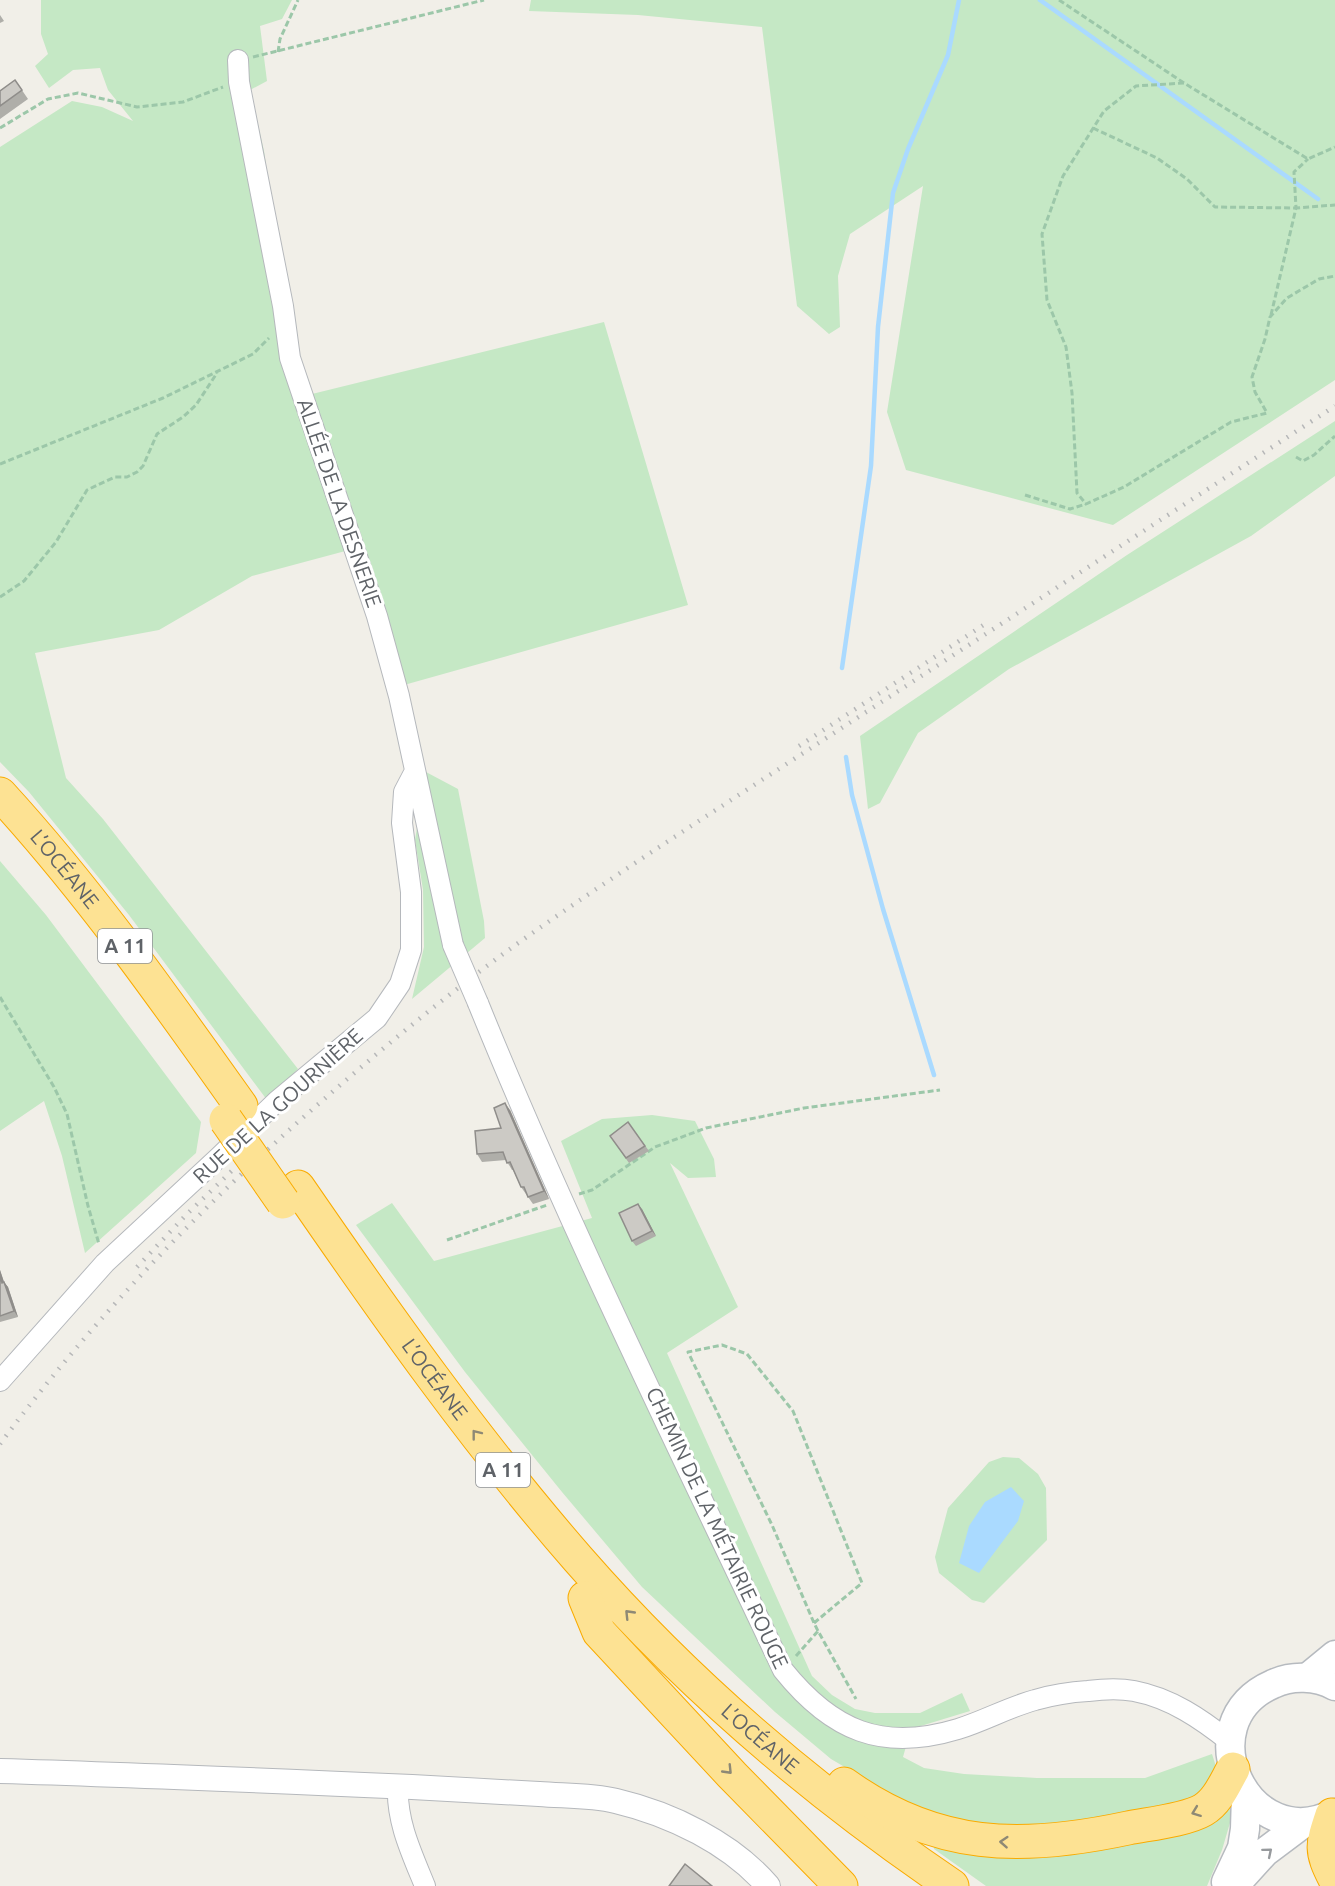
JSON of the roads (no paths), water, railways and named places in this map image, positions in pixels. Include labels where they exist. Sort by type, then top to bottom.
[{"type":"highway","name":"L’OCÉANE","points":[[0,794],[89,899],[148,976],[233,1113],[291,1195],[501,1467],[579,1560],[658,1644],[773,1751],[887,1841],[952,1886]]},
{"type":"highway","name":"L’OCÉANE","points":[[0,825],[233,1113]]},
{"type":"highway","name":"L’OCÉANE","points":[[291,1195],[380,1340],[451,1437],[585,1598],[635,1650],[731,1742],[849,1839],[915,1886]]},
{"type":"highway","points":[[585,1598],[599,1632],[841,1886]]},
{"type":"highway","points":[[700,1685],[735,1699],[827,1773],[892,1814],[922,1826],[978,1840],[1011,1843],[1047,1842],[1113,1832],[1185,1816],[1204,1809],[1216,1798],[1236,1768]]},
{"type":"highway","points":[[1324,1817],[1323,1843],[1327,1864],[1335,1879]]},
{"type":"main road","points":[[1307,1678],[1335,1655]]},
{"type":"main road","points":[[1225,1886],[1242,1848],[1245,1829],[1236,1768],[1241,1711],[1257,1693],[1279,1681],[1307,1678],[1335,1686]]},
{"type":"main road","points":[[1236,1768],[1258,1806],[1272,1815],[1288,1820],[1324,1817]]},
{"type":"main road","points":[[1234,1886],[1265,1852],[1324,1817]]},
{"type":"street","name":"ALLÉE DE LA DESNERIE","points":[[238,60],[239,82],[283,306],[290,358],[377,616],[399,696],[453,945],[478,1003]]},
{"type":"street","name":"RUE DE LA GOURNIÈRE","points":[[0,1381],[105,1263],[277,1101],[377,1018],[400,984],[411,950],[411,892],[402,823],[404,792],[415,771]]},
{"type":"street","name":"CHEMIN DE LA MÉTAIRIE ROUGE","points":[[478,1003],[562,1200],[783,1670],[810,1701],[837,1722],[875,1736],[911,1739],[959,1729],[1033,1700],[1065,1693],[1104,1689],[1133,1691],[1174,1704],[1203,1721],[1236,1768]]},
{"type":"street","points":[[0,1771],[398,1786],[614,1800],[647,1809],[688,1827],[725,1848],[768,1886]]},
{"type":"street","points":[[398,1786],[397,1805],[408,1844],[425,1886]]},
{"type":"water","points":[[1011,1487],[1024,1501],[1018,1521],[979,1573],[959,1563],[969,1526],[985,1502]]},
{"type":"waterway","points":[[842,668],[871,466],[878,327],[893,193],[908,149],[948,55],[959,0]]},
{"type":"waterway","points":[[1040,0],[1318,199]]},
{"type":"waterway","points":[[846,757],[852,795],[883,909],[934,1075]]},
{"type":"railway","points":[[0,1444],[72,1353],[148,1267],[230,1185],[315,1107],[463,984],[553,918],[1335,406]]},
{"type":"railway","points":[[799,746],[985,624]]},
{"type":"railway","points":[[137,1267],[242,1161]]}]
